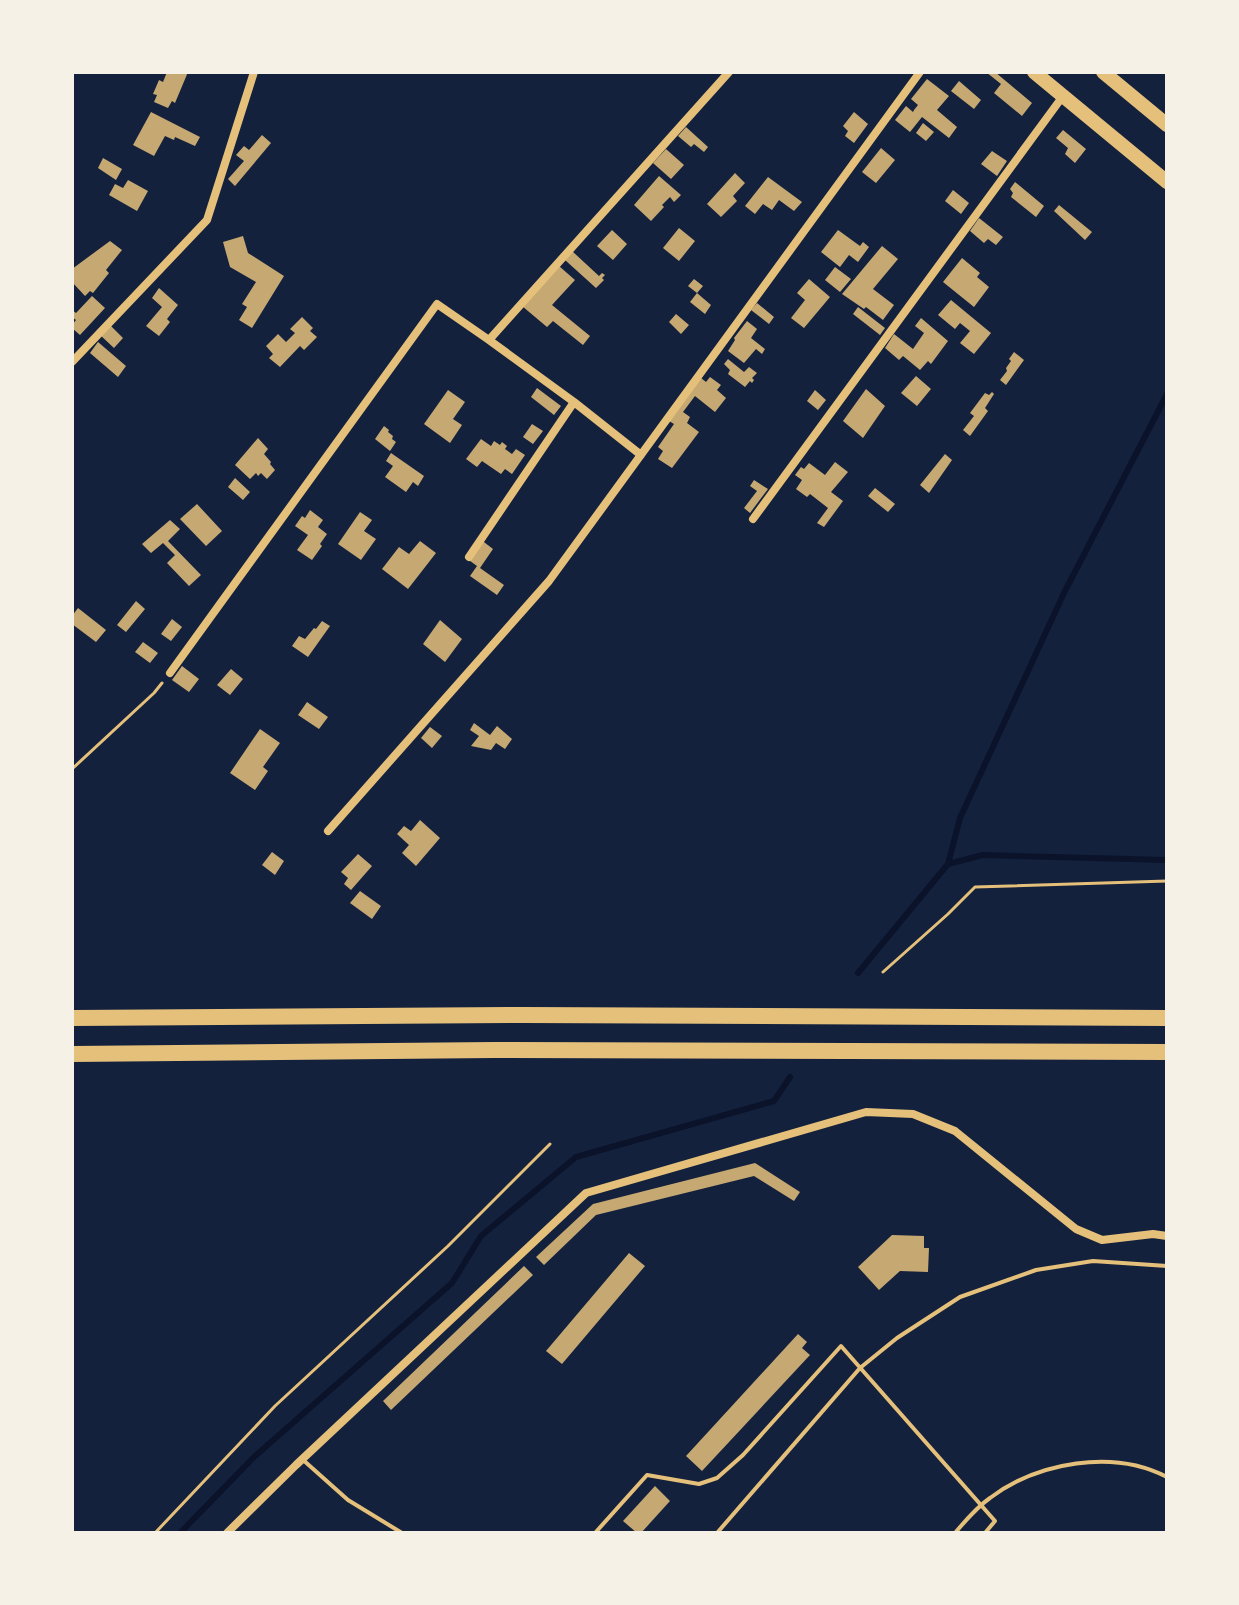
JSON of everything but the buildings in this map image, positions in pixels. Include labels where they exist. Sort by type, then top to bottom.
[{"type":"highway","points":[[72,1018],[523,1015],[1167,1018]]},
{"type":"highway","points":[[72,1054],[494,1050],[1167,1052]]},
{"type":"main road","points":[[1034,72],[1167,182]]},
{"type":"main road","points":[[1103,72],[1167,125]]},
{"type":"street","points":[[72,362],[207,220],[254,72]]},
{"type":"street","points":[[489,340],[729,72]]},
{"type":"street","points":[[328,831],[549,581],[920,72]]},
{"type":"street","points":[[753,519],[1063,96]]},
{"type":"street","points":[[170,673],[437,304],[574,402],[641,455]]},
{"type":"street","points":[[469,557],[574,402]]},
{"type":"street","points":[[227,1533],[586,1193],[866,1112],[913,1114],[955,1131],[1076,1229],[1102,1240],[1153,1234],[1167,1236]]},
{"type":"lane","points":[[717,1533],[860,1368],[897,1338],[960,1297],[1036,1270],[1093,1261],[1167,1266]]},
{"type":"lane","points":[[595,1533],[647,1475],[699,1484],[717,1478],[743,1455],[841,1346],[995,1521],[985,1533]]},
{"type":"lane","points":[[302,1459],[348,1500],[402,1533]]},
{"type":"lane","points":[[955,1533],[990,1498],[1048,1469],[1078,1462],[1105,1462],[1134,1466],[1167,1477]]},
{"type":"path","points":[[72,769],[154,693],[170,673]]},
{"type":"path","points":[[883,972],[975,887],[1167,881]]},
{"type":"path","points":[[155,1533],[275,1406],[448,1246],[550,1144]]},
{"type":"waterway","points":[[948,864],[960,818],[1064,593],[1167,394]]},
{"type":"waterway","points":[[858,973],[948,864],[983,855],[1167,860]]},
{"type":"waterway","points":[[180,1533],[254,1457],[452,1283],[481,1236],[576,1157],[774,1101],[790,1077]]}]
